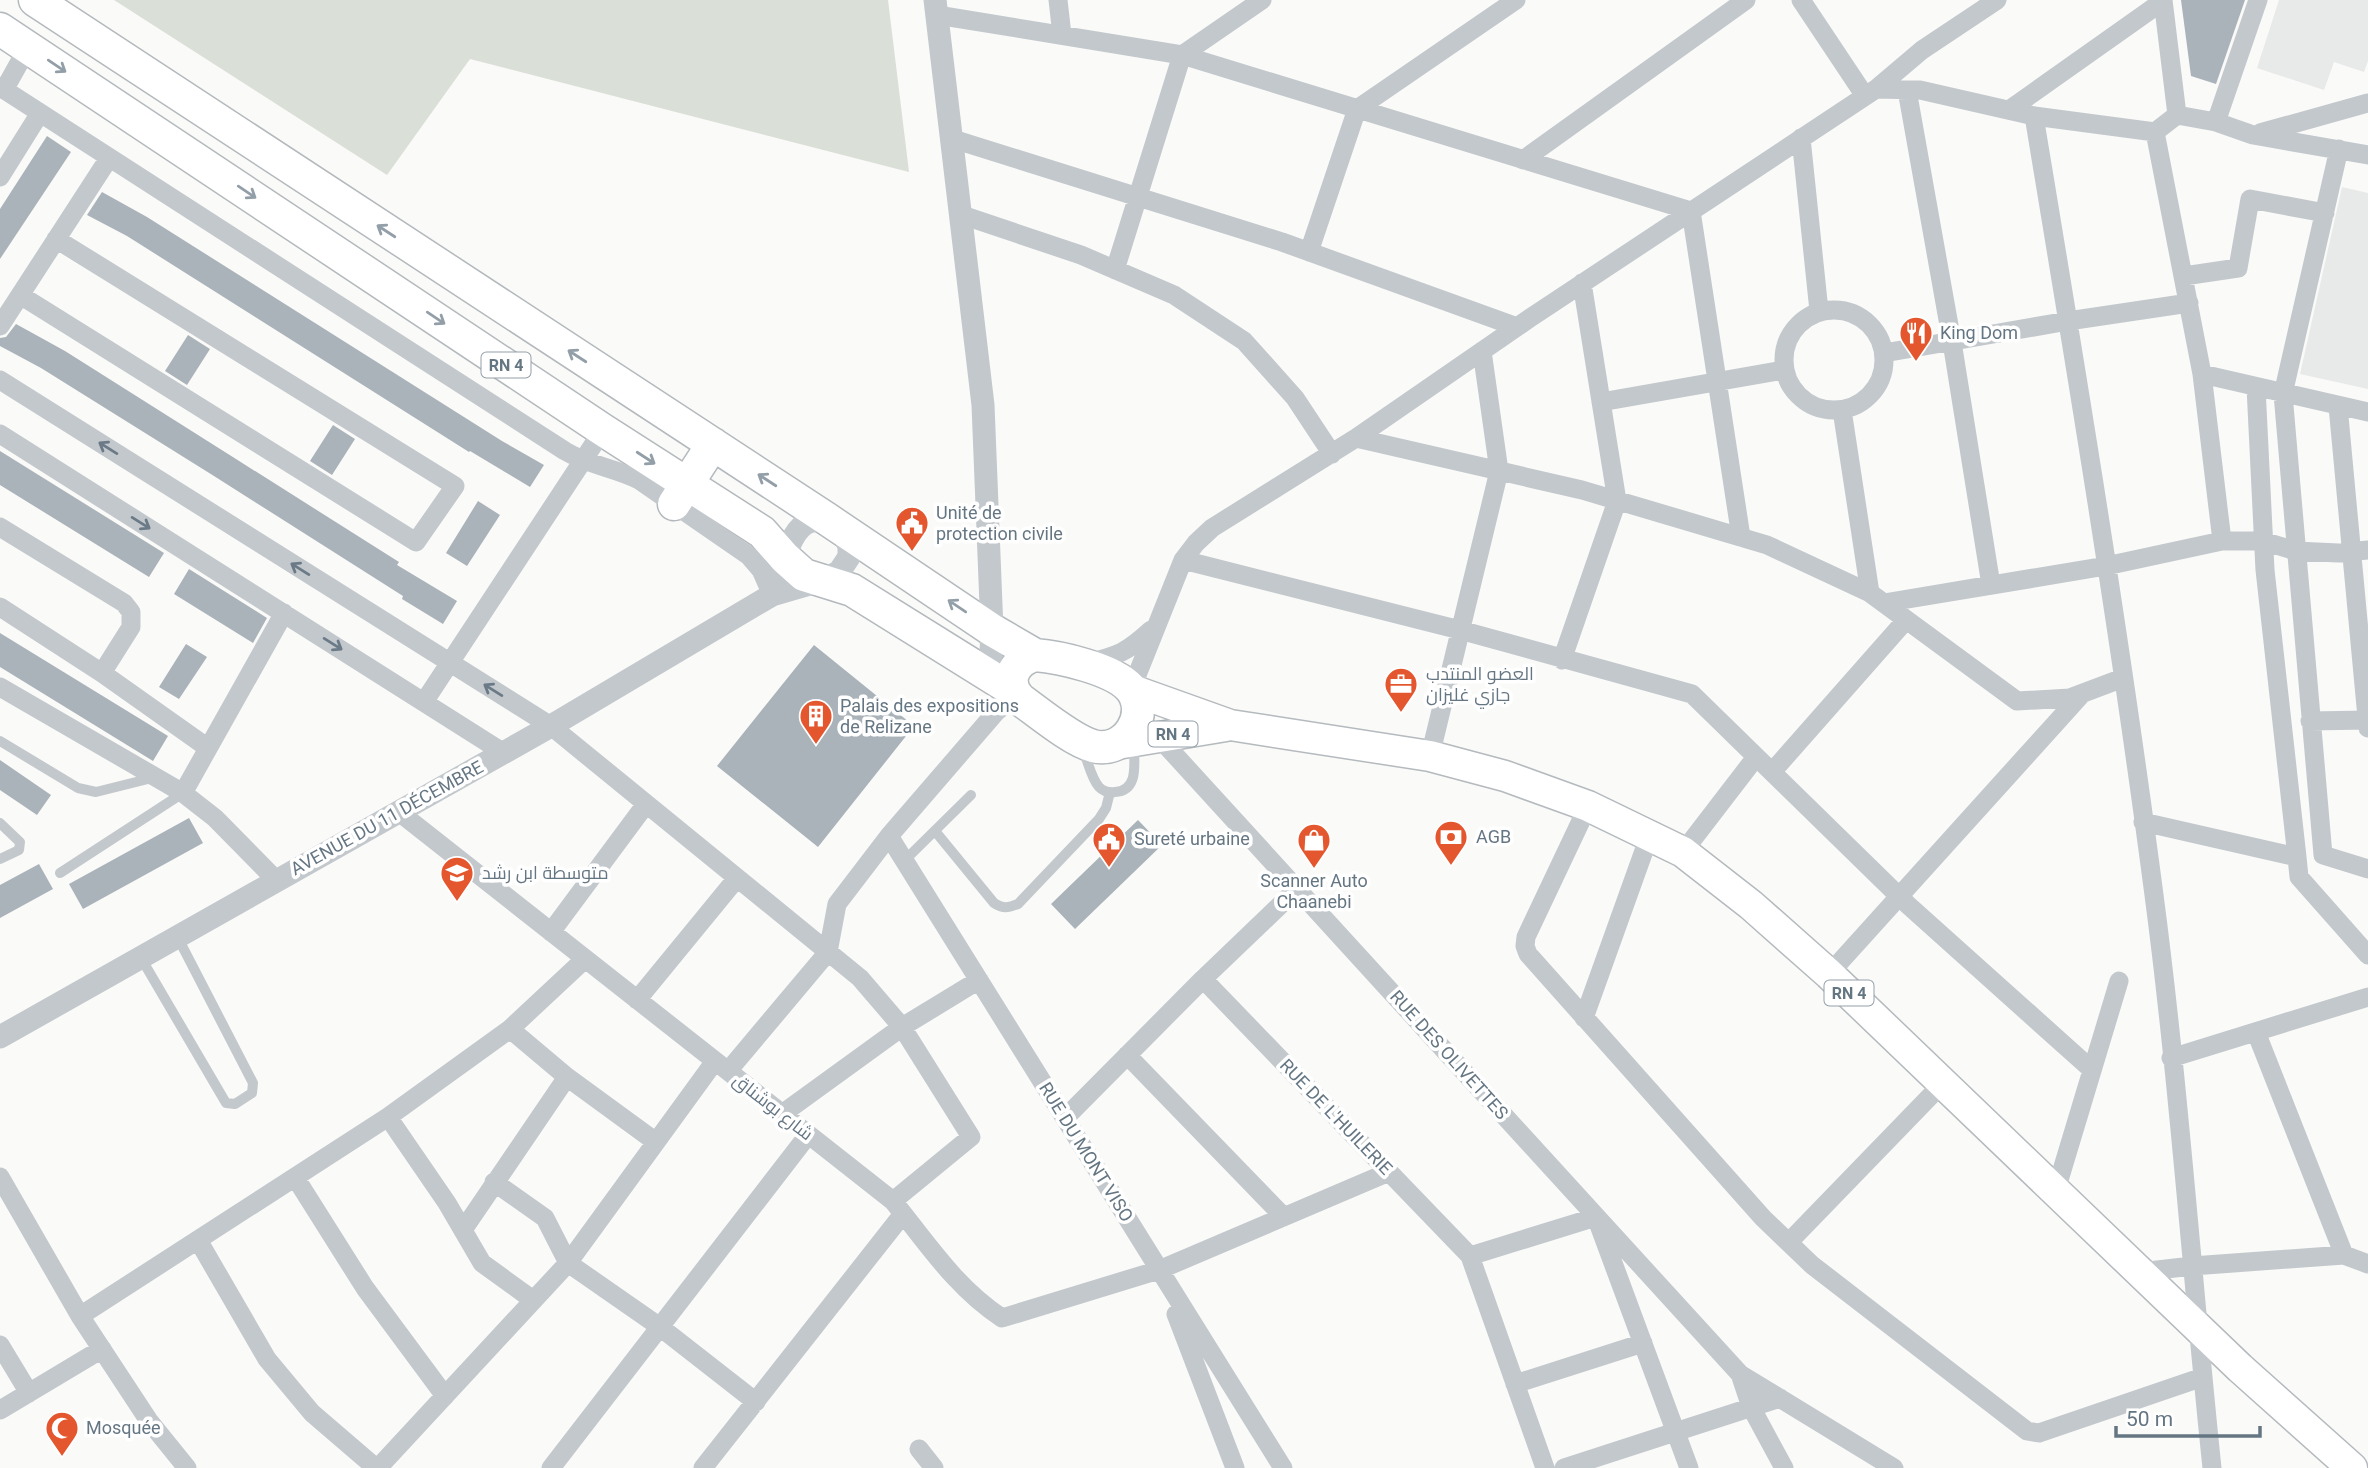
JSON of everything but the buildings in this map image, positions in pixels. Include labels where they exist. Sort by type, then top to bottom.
[{"type":"highway","name":"RN 4","points":[[35,0],[835,524],[992,630],[1035,655]]},
{"type":"highway","name":"RN 4","points":[[0,29],[603,430],[681,494],[762,532],[804,575],[852,590],[1007,687]]},
{"type":"highway","points":[[681,494],[713,444]]},
{"type":"highway","points":[[1035,655],[1080,664],[1123,682],[1135,720],[1097,747],[1079,740],[1007,687],[1014,668],[1035,655]]},
{"type":"main road","name":"RN 4","points":[[1135,720],[1230,725]]},
{"type":"main road","name":"RN 4","points":[[1135,720],[1230,725],[1430,757],[1504,776],[1588,806],[1683,852],[1751,905],[1829,974],[2240,1368],[2351,1468]]},
{"type":"street","points":[[1058,0],[1062,36]]},
{"type":"street","points":[[1115,270],[1182,55],[1262,0]]},
{"type":"street","points":[[1309,252],[1357,109],[1516,0]]},
{"type":"street","points":[[1523,160],[1746,0]]},
{"type":"street","points":[[1801,0],[1871,92]]},
{"type":"street","points":[[1135,720],[1155,627],[1183,560],[1196,543],[1228,516],[1356,438],[1582,283],[1871,92],[1922,50],[1997,0]]},
{"type":"street","points":[[2009,110],[2163,0],[2177,115]]},
{"type":"street","points":[[2216,122],[2258,0]]},
{"type":"street","points":[[198,1240],[267,1359],[312,1413],[377,1468],[568,1263],[656,1142],[828,952],[837,904],[889,836],[996,712],[1007,687],[992,630],[983,405],[936,7],[1062,36],[1182,55],[1691,211]]},
{"type":"street","points":[[28,47],[2,89],[565,451],[584,461],[681,494],[749,556],[761,570],[772,595]]},
{"type":"street","points":[[1907,90],[1952,342],[1991,585]]},
{"type":"street","points":[[1871,92],[1920,90],[2034,116],[2155,132],[2177,115],[2216,122],[2253,135],[2368,155]]},
{"type":"street","points":[[2253,135],[2368,103]]},
{"type":"street","points":[[0,177],[40,113]]},
{"type":"street","points":[[2034,116],[2106,566],[2154,897],[2213,1468]]},
{"type":"street","points":[[2155,132],[2202,374],[2222,541]]},
{"type":"street","points":[[1801,138],[1819,311]]},
{"type":"street","points":[[953,139],[1309,252],[1517,327]]},
{"type":"street","points":[[2339,149],[2283,394],[2323,855],[2368,869]]},
{"type":"street","points":[[0,326],[109,158]]},
{"type":"street","points":[[2184,276],[2238,268],[2250,199],[2325,213]]},
{"type":"street","points":[[1691,211],[1741,537]]},
{"type":"street","points":[[962,215],[1081,255],[1174,295],[1244,341],[1295,398],[1332,454]]},
{"type":"street","points":[[20,295],[416,542],[455,486],[56,239]]},
{"type":"street","points":[[1562,660],[1617,501],[1582,283]]},
{"type":"street","points":[[1884,354],[2068,321],[2189,303]]},
{"type":"street","points":[[1837,309],[1854,313],[1869,323],[1879,337],[1884,354],[1884,369],[1879,384],[1870,396],[1857,405],[1842,410],[1827,410],[1800,397],[1790,385],[1784,370],[1783,355],[1794,328],[1806,317],[1819,311],[1837,309]]},
{"type":"street","points":[[1430,757],[1499,471],[1482,351]]},
{"type":"street","points":[[1601,401],[1784,370]]},
{"type":"street","points":[[2202,374],[2368,412]]},
{"type":"street","points":[[0,380],[551,726],[860,978],[902,1027],[971,1137],[898,1208],[756,1402],[703,1468]]},
{"type":"street","points":[[2256,387],[2264,570],[2299,877],[2368,955]]},
{"type":"street","points":[[2310,721],[2368,722],[2359,551],[2338,406]]},
{"type":"street","points":[[1842,410],[1877,598]]},
{"type":"street","points":[[424,702],[603,430]]},
{"type":"street","points":[[0,434],[504,753]]},
{"type":"street","points":[[1356,438],[1617,501],[1767,545],[1877,598],[2017,701],[2070,698],[2123,678]]},
{"type":"street","points":[[772,595],[798,530],[806,524],[835,524],[849,547],[845,565],[839,572],[820,581]]},
{"type":"street","points":[[0,527],[124,603],[131,612],[131,627],[102,673]]},
{"type":"street","points":[[1877,598],[1991,585],[2106,566],[2222,541],[2263,541],[2296,551],[2359,551]]},
{"type":"street","points":[[1183,560],[1460,630],[1692,694],[1900,898],[2091,1069]]},
{"type":"street","name":"AVENUE DU 11 DÉCEMBRE","points":[[0,1037],[504,753],[772,595],[820,581]]},
{"type":"street","points":[[0,607],[102,673],[208,748]]},
{"type":"street","points":[[183,793],[284,613]]},
{"type":"street","points":[[1772,772],[1906,620]]},
{"type":"street","points":[[1080,664],[1127,651],[1155,627]]},
{"type":"street","points":[[0,687],[183,793],[215,818],[277,881]]},
{"type":"street","points":[[1829,974],[2083,694]]},
{"type":"street","name":"RUE DES OLIVETTES","points":[[1135,720],[1298,888],[1740,1374]]},
{"type":"street","points":[[1683,852],[1756,757]]},
{"type":"street","points":[[551,932],[646,804]]},
{"type":"street","points":[[1588,806],[1526,937],[1528,954],[1763,1217],[1812,1265],[2026,1431],[2039,1433],[2203,1377]]},
{"type":"street","name":"شارع بوشناق","points":[[399,812],[898,1208],[948,1272],[982,1305],[1002,1318],[1159,1270]]},
{"type":"street","points":[[2143,822],[2297,857]]},
{"type":"street","points":[[1584,1018],[1650,834]]},
{"type":"street","name":"RUE DU MONT VISO","points":[[889,836],[1283,1468]]},
{"type":"street","points":[[637,1000],[737,878]]},
{"type":"street","points":[[1065,1118],[1298,888]]},
{"type":"street","points":[[80,1316],[388,1117],[510,1029],[585,959]]},
{"type":"street","name":"RUE DE L'HUILERIE","points":[[1203,979],[1470,1255]]},
{"type":"street","points":[[782,1114],[902,1027],[979,980]]},
{"type":"street","points":[[2056,1189],[2119,981]]},
{"type":"street","points":[[2171,1058],[2368,998]]},
{"type":"street","points":[[510,1029],[567,1077],[656,1142]]},
{"type":"street","points":[[2256,1032],[2344,1255]]},
{"type":"street","points":[[1127,1055],[1284,1217]]},
{"type":"street","points":[[463,1230],[567,1077]]},
{"type":"street","points":[[1789,1242],[1943,1083]]},
{"type":"street","points":[[388,1117],[482,1263],[533,1300]]},
{"type":"street","points":[[551,1468],[808,1135]]},
{"type":"street","points":[[1235,1468],[1159,1270],[1389,1172]]},
{"type":"street","points":[[0,1177],[80,1316],[149,1421],[187,1468]]},
{"type":"street","points":[[295,1177],[365,1289],[445,1396]]},
{"type":"street","points":[[494,1182],[545,1218],[568,1263],[660,1327],[756,1402]]},
{"type":"street","points":[[1545,1468],[1470,1255],[1596,1217],[1689,1468]]},
{"type":"street","points":[[2140,1272],[2192,1265],[2344,1255],[2368,1264]]},
{"type":"street","points":[[1515,1384],[1643,1343]]},
{"type":"street","points":[[0,1345],[29,1393]]},
{"type":"street","points":[[0,1410],[102,1349]]},
{"type":"street","points":[[1740,1374],[1894,1468]]},
{"type":"street","points":[[1740,1374],[1751,1407],[1784,1468]]},
{"type":"street","points":[[1564,1468],[1780,1398]]},
{"type":"street","points":[[919,1449],[934,1468]]},
{"type":"lane","points":[[1079,740],[1099,786],[1110,792],[1123,790],[1133,781],[1135,720]]},
{"type":"lane","points":[[0,741],[78,788],[96,792],[156,777]]},
{"type":"lane","points":[[934,831],[994,903],[1001,908],[1010,907],[1018,904],[1092,827],[1106,807],[1110,792]]},
{"type":"lane","points":[[60,873],[183,793]]},
{"type":"lane","points":[[904,861],[971,795]]},
{"type":"lane","points":[[0,823],[20,842],[19,850],[0,859]]},
{"type":"lane","points":[[141,958],[226,1103],[235,1104],[253,1093],[253,1083],[177,937]]},
{"type":"shaded area","points":[[114,0],[888,0],[909,172],[470,59],[387,175]]},
{"type":"shaded area","points":[[2279,0],[2368,0],[2368,61],[2364,72],[2334,62],[2324,90],[2257,68]]},
{"type":"shaded area","points":[[2342,187],[2368,193],[2368,389],[2300,374]]},
{"type":"place","name":"King Dom","points":[[1916,363]]},
{"type":"place","name":"Unité de protection civile","points":[[912,553]]},
{"type":"place","name":"العضو المنتدب جازي غليزان","points":[[1401,714]]},
{"type":"place","name":"Palais des expositions de Relizane","points":[[816,746]]},
{"type":"place","name":"AGB","points":[[1451,867]]},
{"type":"place","name":"Sureté urbaine","points":[[1109,869]]},
{"type":"place","name":"Scanner Auto Chaanebi","points":[[1314,870]]},
{"type":"place","name":"متوسطة ابن رشد","points":[[457,903]]},
{"type":"place","name":"Mosquée","points":[[62,1458]]}]
